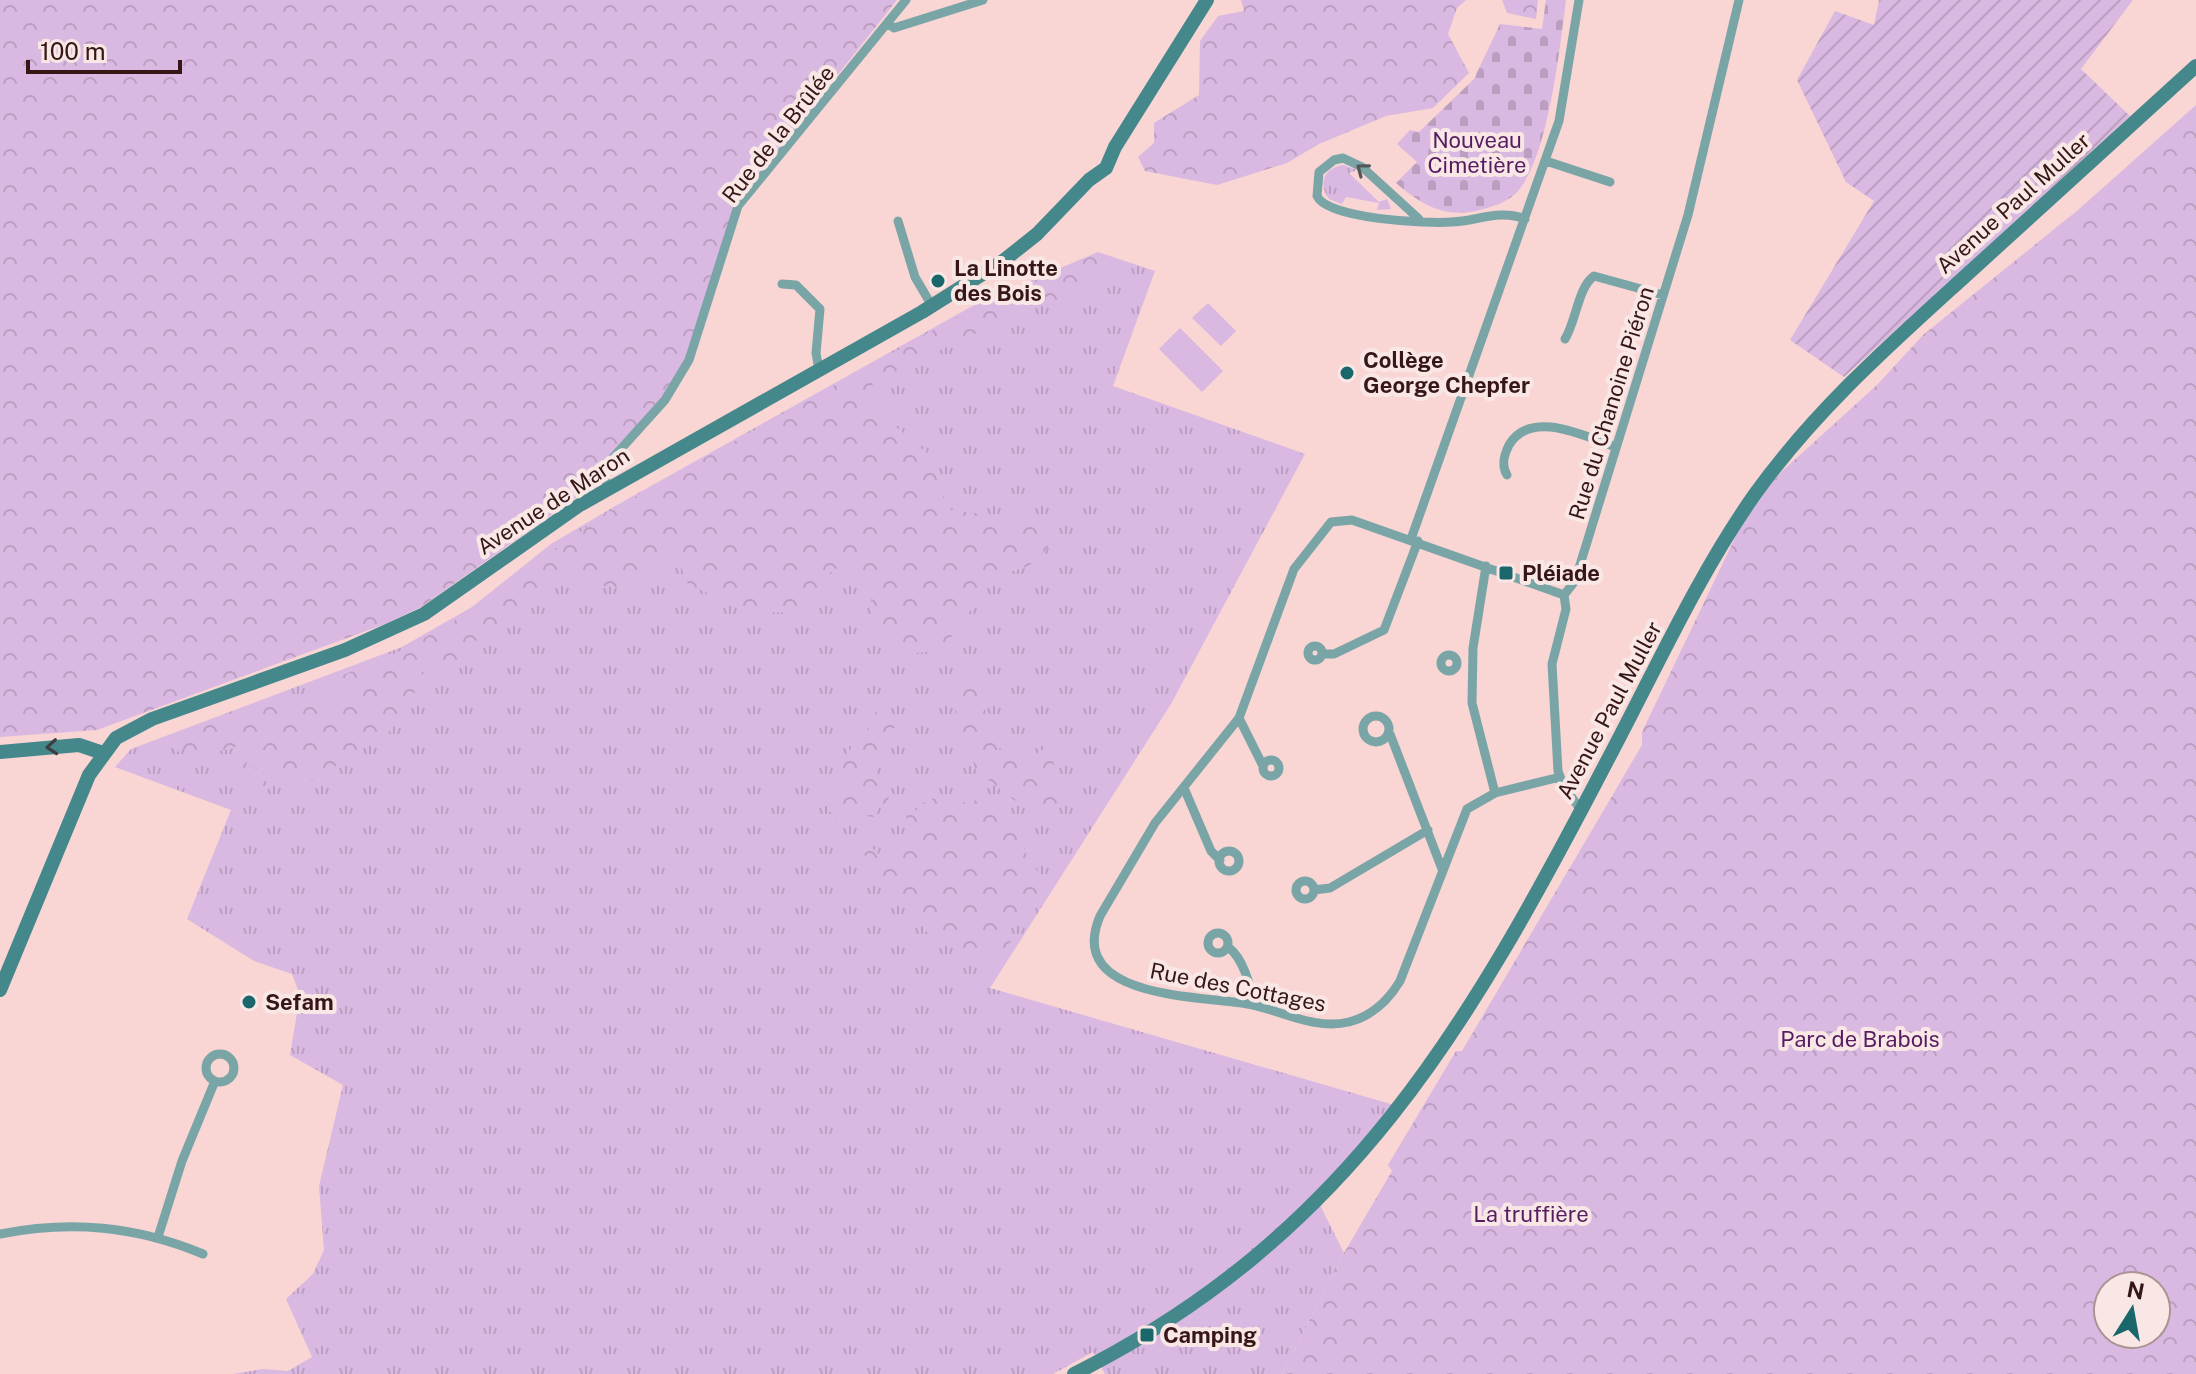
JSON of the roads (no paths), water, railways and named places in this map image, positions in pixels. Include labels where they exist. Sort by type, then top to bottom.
[{"type":"main road","name":"Avenue de Maron","points":[[103,753],[116,738],[142,723],[345,650],[413,620],[607,488],[932,306],[1026,244],[1089,180],[1105,153],[1111,154],[1207,0]]},
{"type":"main road","name":"Avenue Paul Muller","points":[[1074,1374],[1096,1369],[1244,1268],[1301,1218],[1366,1151],[1430,1066],[1481,988],[1581,810],[1710,565],[1787,452],[1862,369],[2196,66]]},
{"type":"main road","points":[[0,752],[79,745],[103,753],[89,775],[56,848],[0,990]]},
{"type":"street","name":"Rue de la Brûlée","points":[[607,488],[605,477],[610,461],[665,400],[689,360],[738,206],[906,0]]},
{"type":"street","points":[[889,24],[894,28],[983,0]]},
{"type":"street","points":[[1322,654],[1334,654],[1384,630],[1563,108],[1579,0]]},
{"type":"street","name":"Rue du Chanoine Piéron","points":[[1581,810],[1560,777],[1552,664],[1566,609],[1564,595],[1575,581],[1694,191],[1739,0]]},
{"type":"street","points":[[1419,219],[1354,161],[1334,160],[1319,172],[1317,196],[1327,208],[1397,221],[1419,219],[1451,222],[1509,214],[1525,219]]},
{"type":"street","points":[[1546,161],[1610,182]]},
{"type":"street","points":[[898,221],[915,277],[932,306]]},
{"type":"street","points":[[1565,339],[1573,326],[1587,282],[1594,276],[1663,295]]},
{"type":"street","points":[[782,284],[796,285],[820,309],[816,353],[819,370]]},
{"type":"street","points":[[1507,475],[1503,464],[1507,450],[1516,436],[1530,428],[1548,426],[1616,447]]},
{"type":"street","name":"Rue des Cottages","points":[[1560,777],[1495,793],[1467,809],[1400,981],[1373,1012],[1350,1021],[1329,1024],[1252,1005],[1166,996],[1142,989],[1114,973],[1098,953],[1095,932],[1100,916],[1148,833],[1239,718],[1290,577],[1325,526],[1337,519],[1352,520],[1564,595]]},
{"type":"street","points":[[1486,566],[1472,657],[1473,713],[1495,793]]},
{"type":"street","points":[[1456,661],[1472,657]]},
{"type":"street","points":[[1239,718],[1263,766]]},
{"type":"street","points":[[1390,734],[1442,869]]},
{"type":"street","points":[[1184,788],[1211,851],[1220,860]]},
{"type":"street","points":[[1314,890],[1330,888],[1428,830]]},
{"type":"street","points":[[1228,947],[1235,952],[1252,991],[1252,1005]]},
{"type":"street","points":[[158,1237],[182,1161],[215,1081]]},
{"type":"street","points":[[0,1234],[80,1226],[158,1237],[203,1254]]},
{"type":"place","name":"La Linotte des Bois","points":[[938,281]]},
{"type":"place","name":"Collège George Chepfer","points":[[1347,373]]},
{"type":"place","name":"Pléiade","points":[[1506,573]]},
{"type":"place","name":"Sefam","points":[[249,1002]]},
{"type":"place","name":"Camping","points":[[1147,1335]]},
{"type":"park label","name":"Nouveau Cimetière","points":[[1477,152]]},
{"type":"park label","name":"Parc de Brabois","points":[[1860,1039]]},
{"type":"park label","name":"La truffière","points":[[1531,1214]]}]
